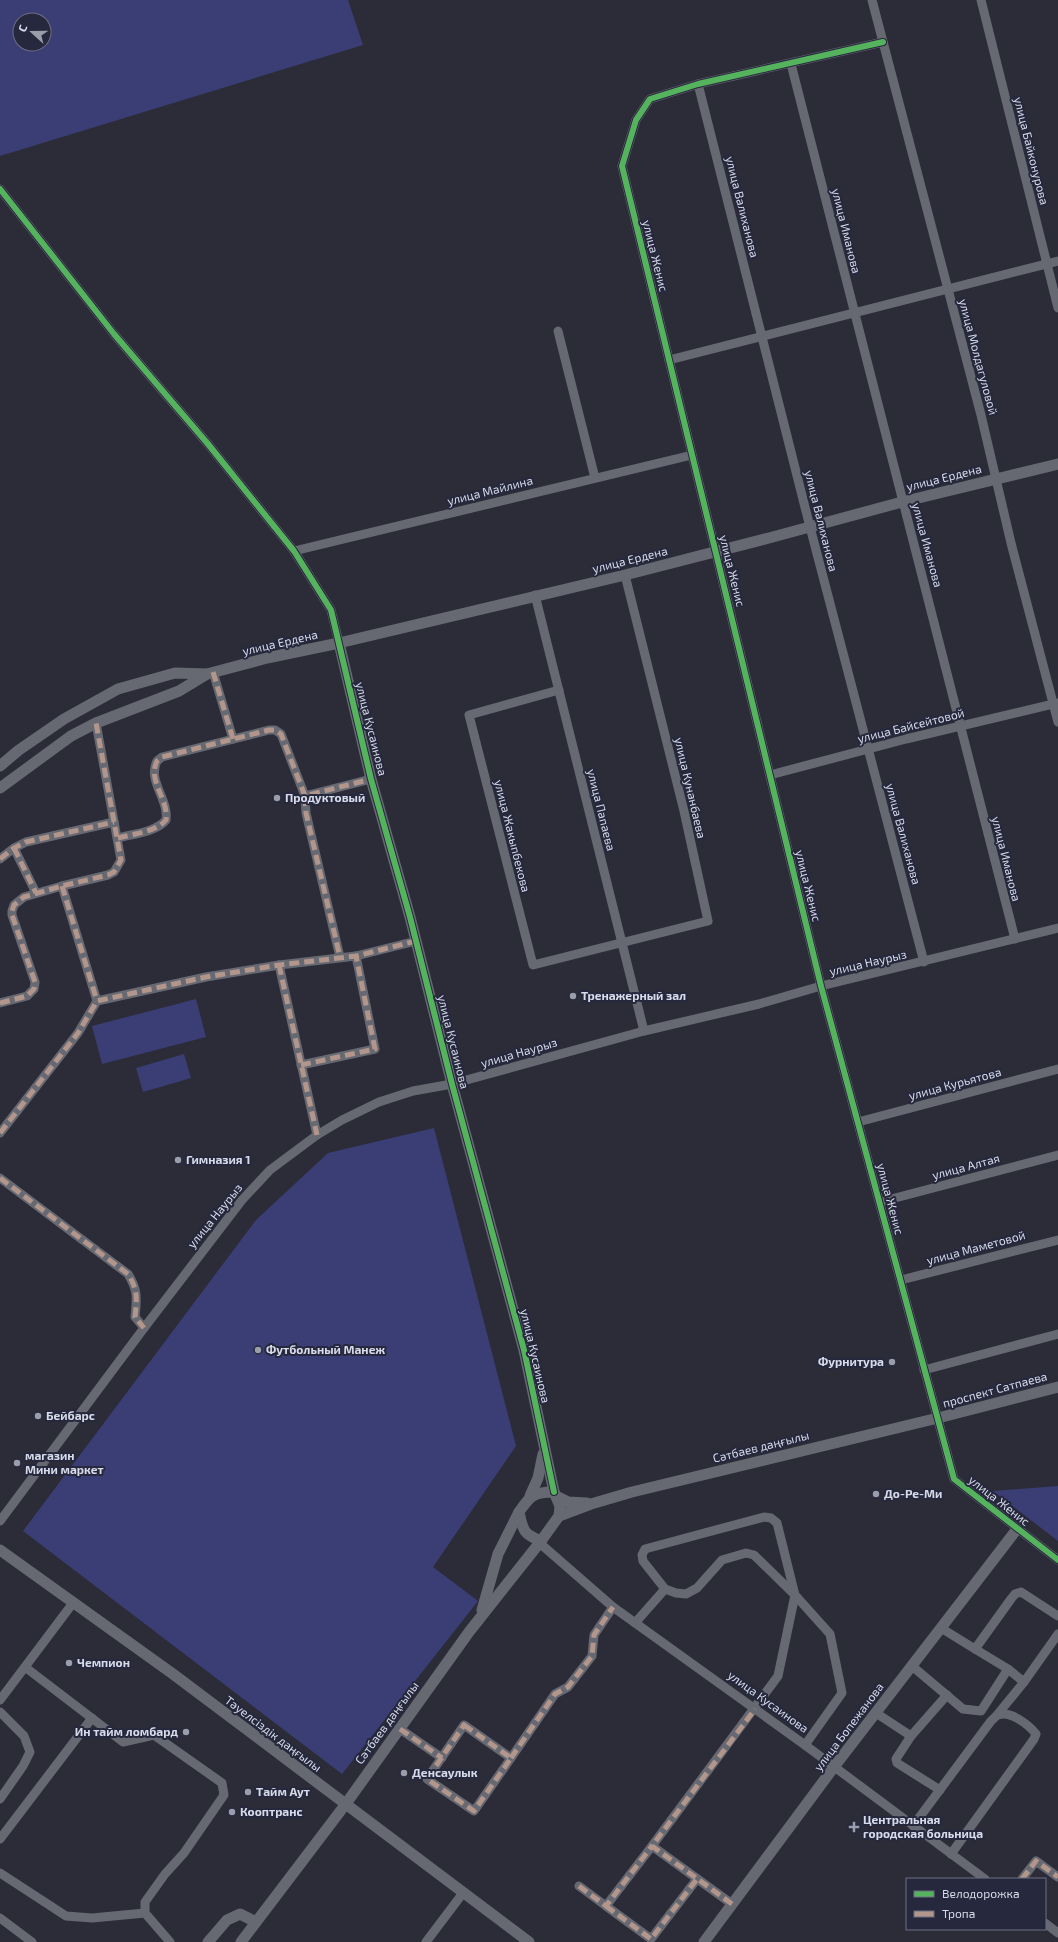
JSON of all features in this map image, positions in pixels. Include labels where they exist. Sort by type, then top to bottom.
[{"type":"street","name":"улица Молдагуловой","points":[[872,0],[1056,704],[1058,722]]},
{"type":"street","name":"улица Байконурова","points":[[981,0],[1058,308]]},
{"type":"street","points":[[698,84],[883,42]]},
{"type":"street","name":"улица Иманова","points":[[791,64],[1015,939]]},
{"type":"street","name":"улица Женис","points":[[698,84],[650,100],[636,120],[622,166],[821,986],[954,1479],[1058,1560]]},
{"type":"street","name":"улица Валиханова","points":[[698,84],[867,749],[884,805],[924,962]]},
{"type":"street","points":[[0,189],[114,334],[208,444],[294,551],[331,610],[339,643]]},
{"type":"street","points":[[669,360],[947,288],[1058,261]]},
{"type":"street","points":[[558,331],[595,478]]},
{"type":"street","name":"улица Майлина","points":[[294,551],[692,455]]},
{"type":"street","name":"улица Ердена","points":[[0,788],[71,736],[96,723],[179,690],[210,673],[267,658],[339,643],[535,595],[625,575],[902,502],[1058,464]]},
{"type":"street","name":"улица Кунанбаева","points":[[622,942],[708,921],[684,811],[625,575]]},
{"type":"street","name":"улица Папаева","points":[[535,595],[644,1031]]},
{"type":"street","name":"улица Кусаинова","points":[[339,643],[372,779],[524,1350],[544,1447],[556,1495]]},
{"type":"street","name":"улица Ердена","points":[[0,766],[64,718],[118,689],[175,673],[210,673]]},
{"type":"street","points":[[210,673],[233,739]]},
{"type":"street","name":"улица Жакыпбекова","points":[[559,690],[471,714],[469,717],[497,820],[531,962],[533,965],[622,942]]},
{"type":"street","name":"улица Байсейтовой","points":[[770,775],[867,749],[1056,704]]},
{"type":"street","points":[[0,1003],[26,996],[34,989],[35,982],[12,911],[18,902],[24,897],[36,893],[114,872],[121,860],[96,723]]},
{"type":"street","points":[[118,838],[153,829],[162,825],[166,820],[166,808],[153,773],[157,761],[162,757],[269,730],[275,730],[281,734],[305,796],[306,813],[340,958]]},
{"type":"street","points":[[305,796],[372,779]]},
{"type":"street","points":[[0,859],[14,848],[26,842],[114,822]]},
{"type":"street","points":[[14,848],[36,893]]},
{"type":"street","points":[[62,886],[98,1001]]},
{"type":"street","name":"улица Наурыз","points":[[0,1521],[242,1200],[270,1170],[317,1135],[342,1120],[379,1102],[413,1091],[452,1084],[644,1031],[759,1004],[821,986],[1058,928]]},
{"type":"street","points":[[0,1133],[78,1033],[98,1001],[206,977],[279,965],[356,956],[416,941]]},
{"type":"street","points":[[301,1065],[375,1049],[356,956]]},
{"type":"street","points":[[279,965],[317,1135]]},
{"type":"street","name":"улица Курьятова","points":[[858,1122],[1058,1069]]},
{"type":"street","name":"улица Алтая","points":[[880,1202],[1058,1155]]},
{"type":"street","points":[[0,1178],[128,1274],[136,1286],[138,1298],[135,1316],[144,1328]]},
{"type":"street","name":"улица Маметовой","points":[[901,1280],[1058,1240]]},
{"type":"street","points":[[924,1370],[1058,1334]]},
{"type":"street","name":"проспект Сатпаева","points":[[938,1418],[1058,1387]]},
{"type":"street","name":"Сәтбаев даңғылы","points":[[591,1504],[640,1490],[938,1418]]},
{"type":"street","points":[[480,1618],[498,1554],[519,1512],[530,1496],[538,1478],[544,1447]]},
{"type":"street","points":[[530,1496],[543,1492],[556,1495],[568,1502],[591,1504]]},
{"type":"street","points":[[519,1512],[522,1526],[526,1534],[541,1541],[559,1516],[560,1506],[556,1495]]},
{"type":"street","points":[[559,1516],[591,1504]]},
{"type":"street","points":[[606,1906],[755,1709],[778,1676],[795,1595],[776,1523],[771,1518],[764,1517],[645,1549],[642,1555],[643,1561],[665,1589],[676,1593],[686,1594],[697,1588],[722,1560],[746,1553],[754,1555],[795,1595],[830,1634],[842,1693],[805,1745]]},
{"type":"street","name":"улица Бопежанова","points":[[704,1942],[834,1767],[1017,1529]]},
{"type":"street","name":"улица Кусаинова","points":[[541,1541],[543,1546],[613,1607],[805,1745],[984,1878]]},
{"type":"street","name":"Сәтбаев даңғылы","points":[[241,1942],[345,1805],[480,1618],[541,1541]]},
{"type":"street","name":"Тәуелсіздік даңғылы","points":[[0,1550],[173,1674],[345,1805],[529,1942]]},
{"type":"street","points":[[635,1622],[665,1589]]},
{"type":"street","points":[[975,1649],[1016,1594],[1021,1592],[1058,1616]]},
{"type":"street","points":[[0,1700],[73,1603]]},
{"type":"street","points":[[511,1758],[464,1725],[427,1779],[474,1812],[555,1694],[568,1687],[592,1656],[594,1635],[613,1607]]},
{"type":"street","points":[[941,1628],[1008,1669],[1024,1682]]},
{"type":"street","points":[[913,1826],[991,1722],[1024,1682],[1058,1634]]},
{"type":"street","points":[[912,1666],[963,1709],[981,1711],[1008,1669]]},
{"type":"street","points":[[25,1667],[123,1742],[154,1735],[222,1783],[224,1795],[184,1852],[165,1874],[145,1902],[145,1913],[167,1941]]},
{"type":"street","points":[[940,1790],[897,1763],[896,1756],[911,1736],[947,1696]]},
{"type":"street","points":[[0,1712],[24,1736],[30,1752],[23,1766],[0,1799]]},
{"type":"street","points":[[876,1713],[911,1736]]},
{"type":"street","points":[[951,1854],[1034,1739],[1036,1734],[1033,1730],[1014,1717],[1005,1714],[997,1715]]},
{"type":"street","points":[[0,1838],[92,1718]]},
{"type":"street","points":[[400,1728],[442,1758]]},
{"type":"street","points":[[652,1846],[732,1904]]},
{"type":"street","points":[[1023,1878],[1036,1861],[1058,1877]]},
{"type":"street","points":[[0,1873],[66,1916],[92,1918],[145,1913]]},
{"type":"street","points":[[579,1886],[651,1939],[697,1879]]},
{"type":"street","points":[[426,1942],[463,1893]]},
{"type":"street","points":[[208,1942],[227,1920],[240,1914],[256,1922]]},
{"type":"street","points":[[0,1918],[32,1942]]},
{"type":"street","points":[[1046,1925],[1058,1933]]},
{"type":"shaded area","points":[[0,0],[348,0],[363,45],[0,156]]},
{"type":"shaded area","points":[[196,999],[206,1037],[102,1064],[92,1026]]},
{"type":"shaded area","points":[[184,1054],[191,1078],[143,1092],[136,1068]]},
{"type":"shaded area","points":[[434,1128],[516,1446],[433,1567],[478,1601],[342,1774],[23,1531],[256,1220],[328,1153]]},
{"type":"shaded area","points":[[1058,1486],[1058,1541],[993,1491]]},
{"type":"marked path","points":[[213,672],[233,739]]},
{"type":"marked path","points":[[0,1003],[27,996],[34,989],[35,982],[12,915],[14,905],[24,897],[108,875],[114,872],[121,860],[96,723]]},
{"type":"marked path","points":[[118,838],[150,830],[162,824],[166,820],[166,812],[155,776],[157,761],[162,757],[269,730],[275,730],[281,734],[305,796],[371,779]]},
{"type":"marked path","points":[[305,796],[306,813],[340,957]]},
{"type":"marked path","points":[[0,859],[14,848],[26,842],[114,822]]},
{"type":"marked path","points":[[14,848],[36,893]]},
{"type":"marked path","points":[[62,886],[97,1001]]},
{"type":"marked path","points":[[0,1133],[78,1033],[97,1001],[206,977],[279,965],[356,956],[416,941]]},
{"type":"marked path","points":[[301,1065],[375,1049],[356,956]]},
{"type":"marked path","points":[[279,965],[317,1135]]},
{"type":"marked path","points":[[0,1178],[128,1274],[134,1285],[136,1294],[135,1317],[144,1328]]},
{"type":"marked path","points":[[511,1758],[555,1694],[568,1687],[592,1656],[594,1635],[613,1607]]},
{"type":"marked path","points":[[732,1904],[652,1846],[755,1709]]},
{"type":"marked path","points":[[464,1725],[511,1758],[474,1811],[427,1779],[464,1725]]},
{"type":"marked path","points":[[400,1729],[442,1758]]},
{"type":"marked path","points":[[579,1886],[606,1906],[652,1846]]},
{"type":"marked path","points":[[1023,1878],[1036,1861],[1058,1877]]},
{"type":"marked path","points":[[606,1906],[651,1939],[697,1879]]},
{"type":"cycle path","points":[[883,42],[698,84],[650,99],[636,120],[622,166],[821,986],[954,1479],[1058,1560]]},
{"type":"cycle path","points":[[0,189],[114,334],[208,444],[294,551],[331,610],[371,779],[410,917],[452,1084],[524,1350],[554,1492]]},
{"type":"place","name":"Продуктовый","points":[[277,798]]},
{"type":"place","name":"Тренажерный зал","points":[[573,996]]},
{"type":"place","name":"Гимназия 1","points":[[178,1160]]},
{"type":"place","name":"Футбольный Манеж","points":[[258,1350]]},
{"type":"place","name":"Фурнитура","points":[[892,1362]]},
{"type":"place","name":"Бейбарс","points":[[38,1416]]},
{"type":"place","name":"магазин Мини маркет","points":[[17,1463]]},
{"type":"place","name":"До-Ре-Ми","points":[[876,1494]]},
{"type":"place","name":"Чемпион","points":[[69,1663]]},
{"type":"place","name":"Ин тайм ломбард","points":[[186,1732]]},
{"type":"place","name":"Денсаулык","points":[[404,1773]]},
{"type":"place","name":"Тайм Аут","points":[[248,1792]]},
{"type":"place","name":"Кооптранс","points":[[232,1812]]},
{"type":"place","name":"Центральная городская больница","points":[[854,1827]]}]
